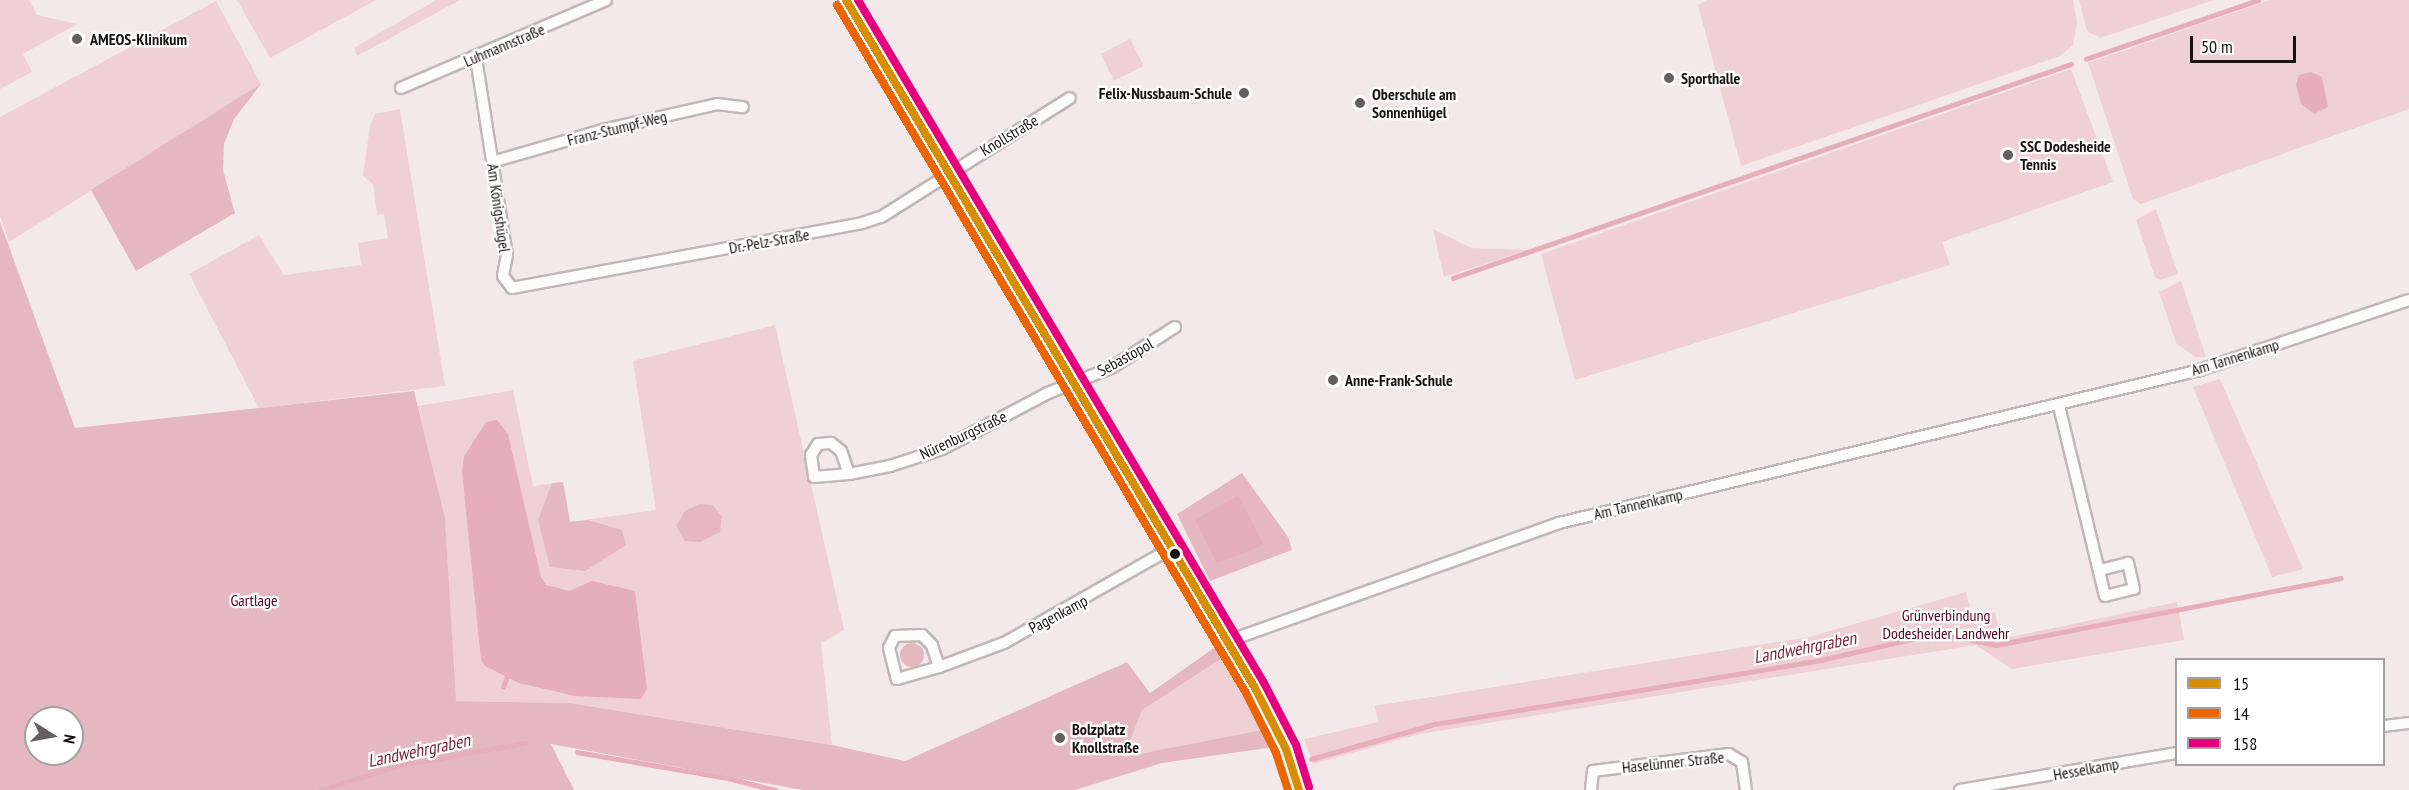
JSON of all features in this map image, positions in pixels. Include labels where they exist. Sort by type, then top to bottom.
[{"type":"street","name":"Luhmannstraße","points":[[401,88],[476,58],[606,0]]},
{"type":"street","points":[[846,0],[1170,549],[1228,641],[1281,737],[1299,790]]},
{"type":"street","name":"Am Königshügel","points":[[476,58],[507,255],[502,276],[512,288],[577,275]]},
{"type":"street","name":"Knollstraße","points":[[948,172],[1070,98]]},
{"type":"street","name":"Franz-Stumpf-Weg","points":[[492,162],[603,130],[706,106],[743,107]]},
{"type":"street","name":"Dr.-Pelz-Straße","points":[[577,275],[862,223],[880,217],[948,172]]},
{"type":"street","name":"Am Tannenkamp","points":[[1228,641],[1559,523],[2059,406],[2200,370],[2409,300]]},
{"type":"street","name":"Sebastopol","points":[[1073,383],[1111,368],[1175,327]]},
{"type":"street","name":"Nürenburgstraße","points":[[849,474],[890,466],[942,449],[1073,383]]},
{"type":"street","points":[[2059,406],[2099,570]]},
{"type":"street","name":"Pagenkamp","points":[[939,667],[932,645],[922,635],[895,636],[889,648],[897,679],[939,667],[1004,643],[1052,618],[1170,549]]},
{"type":"street","points":[[2385,726],[2409,723]]},
{"type":"street","name":"Hesselkamp","points":[[1960,790],[2175,753]]},
{"type":"street","name":"Haselünner Straße","points":[[1591,790],[1593,771],[1729,754],[1742,762],[1746,790]]},
{"type":"green space","points":[[0,0],[29,0],[37,15],[77,24],[23,54],[32,72],[0,89]]},
{"type":"green space","points":[[237,0],[376,0],[270,58]]},
{"type":"green space","points":[[436,0],[460,0],[357,56],[354,48]]},
{"type":"green space","points":[[1707,0],[2073,0],[2077,22],[2073,45],[2060,56],[1741,166],[1698,5]]},
{"type":"green space","points":[[2079,0],[2214,0],[2100,38],[2087,31]]},
{"type":"green space","points":[[2270,0],[2409,0],[2409,109],[2141,204],[2133,199],[2088,63]]},
{"type":"green space","points":[[216,1],[261,84],[9,242],[0,216],[0,117]]},
{"type":"green space","points":[[1130,39],[1144,66],[1114,81],[1101,54]]},
{"type":"green space","points":[[2071,69],[2113,182],[1942,242],[1950,265],[1575,380],[1541,254]]},
{"type":"green space","points":[[261,84],[234,119],[224,144],[223,170],[235,213],[136,271],[91,190]]},
{"type":"green space","points":[[400,109],[445,386],[259,408],[189,274],[259,235],[284,275],[361,265],[358,243],[388,238],[384,214],[377,215],[373,184],[363,176],[370,125],[375,114]]},
{"type":"green space","points":[[2156,209],[2178,274],[2160,280],[2155,277],[2136,220]]},
{"type":"green space","name":"Gartlage","points":[[0,222],[75,428],[414,391],[445,518],[456,701],[569,703],[832,745],[905,761],[1127,662],[1150,693],[1221,643],[1227,655],[1142,710],[1124,757],[1267,729],[1274,747],[1162,763],[1075,790],[803,790],[551,744],[574,790],[0,790]]},
{"type":"green space","points":[[1433,229],[1471,248],[1528,250],[1444,277]]},
{"type":"green space","points":[[2181,281],[2206,357],[2195,357],[2176,343],[2159,292]]},
{"type":"green space","points":[[775,325],[844,630],[821,643],[832,745],[569,703],[455,701],[445,518],[418,406],[513,390],[533,486],[563,482],[570,522],[656,510],[633,361]]},
{"type":"green space","points":[[2220,379],[2303,569],[2272,577],[2193,387]]},
{"type":"green space","points":[[1242,473],[1288,537],[1292,550],[1210,581],[1177,514]]},
{"type":"green space","points":[[563,482],[570,522],[588,520],[622,530],[626,545],[585,571],[550,567],[538,520],[552,483]]},
{"type":"green space","points":[[700,504],[713,505],[722,517],[720,532],[700,542],[685,541],[676,526],[685,511]]},
{"type":"green space","name":"Grünverbindung Dodesheider Landwehr","points":[[1966,592],[1972,616],[1995,612],[2001,639],[2177,602],[2184,640],[2012,669],[1976,645],[1419,734],[1313,764],[1304,739],[1379,722],[1374,706],[1809,637]]},
{"type":"green space","points":[[912,643],[921,646],[924,655],[921,664],[912,667],[903,664],[900,655],[903,646]]},
{"type":"green space","points":[[1227,655],[1267,729],[1124,758],[1142,710]]},
{"type":"shaded area","points":[[2311,72],[2322,77],[2328,107],[2314,114],[2301,104],[2296,85],[2299,75]]},
{"type":"shaded area","points":[[497,420],[508,434],[541,577],[546,585],[569,591],[592,581],[635,591],[647,689],[641,699],[575,696],[519,683],[485,666],[481,660],[462,471],[464,456],[486,422]]},
{"type":"shaded area","points":[[1238,495],[1264,545],[1217,563],[1195,520]]},
{"type":"waterway","points":[[2086,59],[2258,0]]},
{"type":"waterway","points":[[1453,278],[2071,64]]},
{"type":"waterway","name":"Landwehrgraben","points":[[1311,759],[1435,724],[1821,660],[1938,633],[1996,645],[2341,578]]},
{"type":"waterway","points":[[503,687],[508,674]]},
{"type":"waterway","name":"Landwehrgraben","points":[[321,790],[401,765],[525,743]]},
{"type":"waterway","name":"Landwehrgraben","points":[[577,752],[728,778],[775,790]]},
{"type":"transit line","name":"15","points":[[846,0],[1255,688],[1286,749],[1299,790]]},
{"type":"transit line","name":"158","points":[[858,0],[1264,683],[1296,745],[1309,787]]},
{"type":"transit line","name":"14","points":[[837,5],[1246,693],[1276,753],[1288,790]]},
{"type":"place","name":"AMEOS-Klinikum","points":[[77,39]]},
{"type":"place","name":"Sporthalle","points":[[1669,78]]},
{"type":"place","name":"Felix-Nussbaum-Schule","points":[[1244,93]]},
{"type":"place","name":"Oberschule am Sonnenhügel","points":[[1360,103]]},
{"type":"place","name":"SSC Dodesheide Tennis","points":[[2008,155]]},
{"type":"place","name":"Anne-Frank-Schule","points":[[1333,380]]},
{"type":"place","name":"Bolzplatz Knollstraße","points":[[1060,738]]}]
